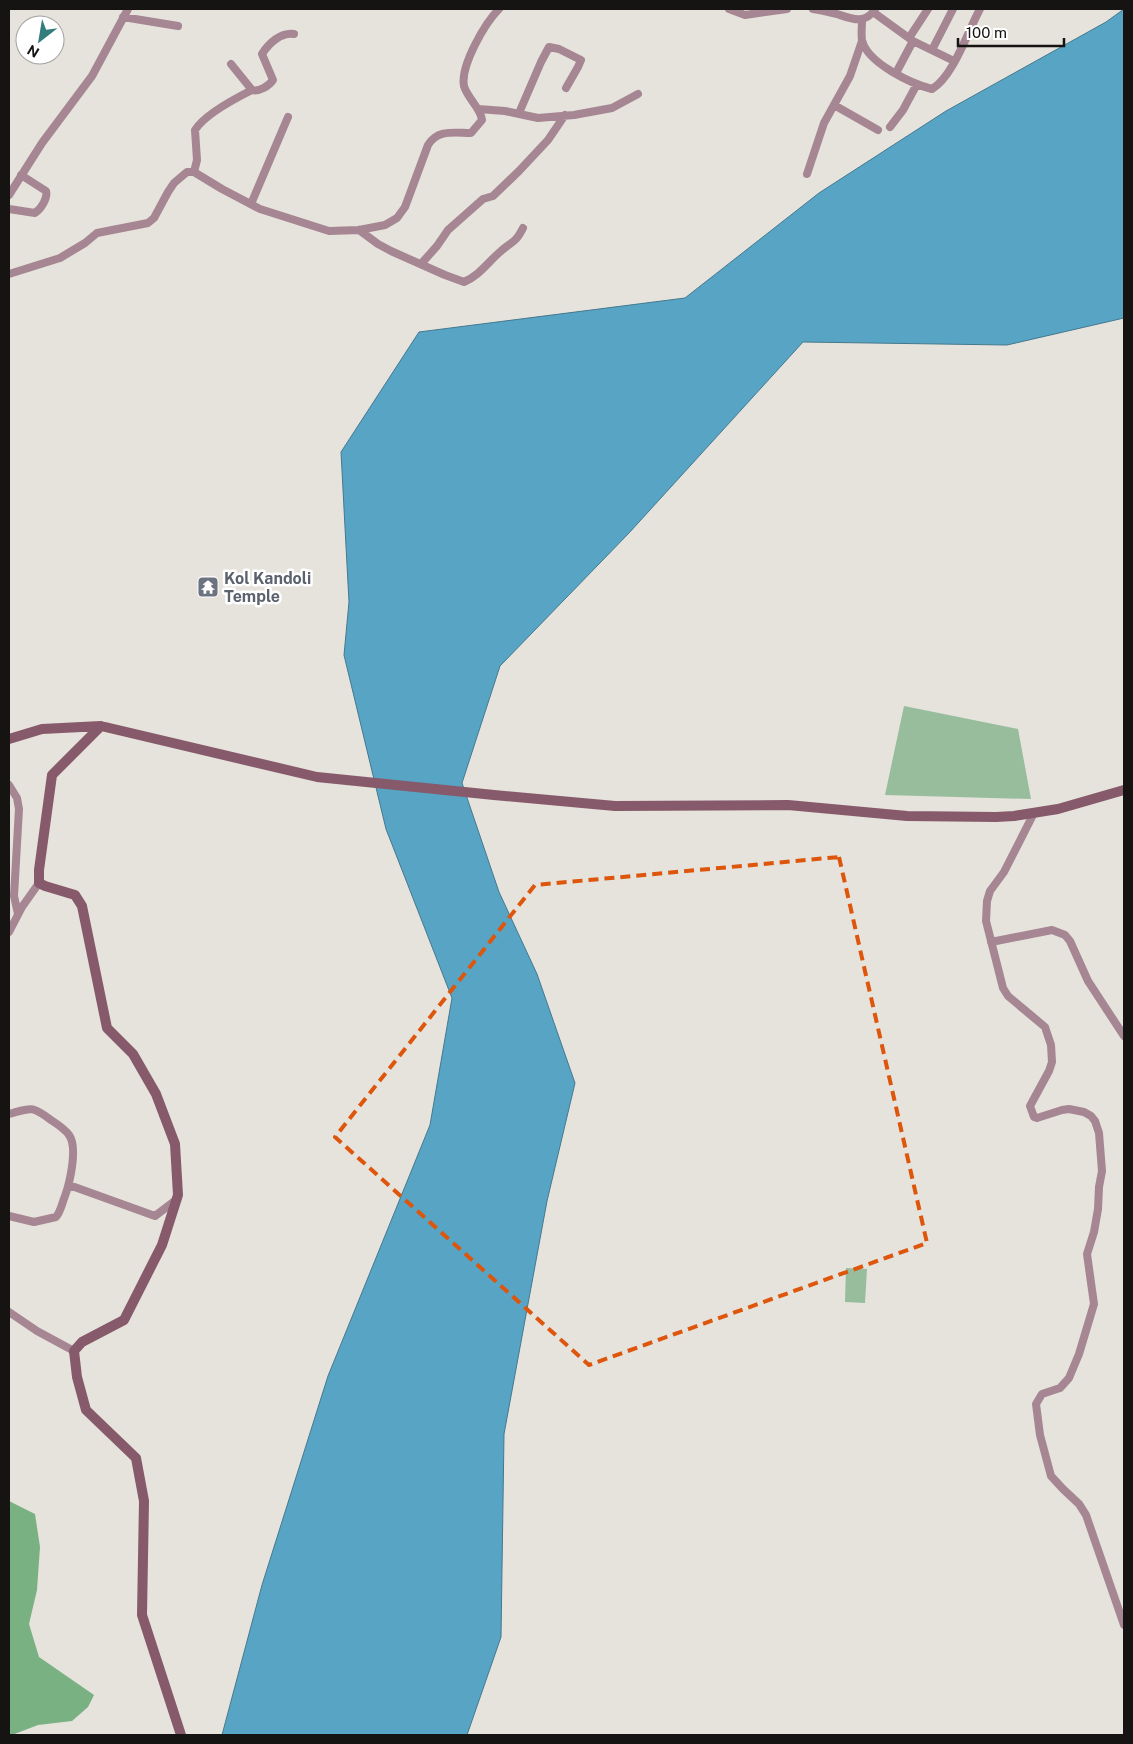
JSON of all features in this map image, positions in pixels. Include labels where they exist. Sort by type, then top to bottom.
[{"type":"main road","points":[[101,726],[52,775],[39,870],[39,883],[75,895],[82,906],[107,1028],[133,1054],[156,1094],[175,1144],[178,1175],[176,1200],[162,1245],[124,1320],[82,1342],[74,1351],[76,1377],[86,1410],[136,1458],[144,1501],[142,1614],[181,1735]]},
{"type":"main road","points":[[9,739],[42,729],[101,726],[317,777],[615,806],[788,805],[908,816],[996,817],[1034,813],[1063,807],[1124,790]]},
{"type":"street","points":[[9,195],[42,143],[92,76],[128,9]]},
{"type":"street","points":[[9,274],[60,258],[98,233],[148,223],[154,218],[174,183],[187,172],[194,172],[260,209],[329,231],[359,230],[385,225],[397,218],[405,207],[432,138],[439,134],[471,132],[482,120],[478,109],[464,87],[464,76],[469,58],[489,19],[499,9]]},
{"type":"street","points":[[729,9],[745,15],[787,9]]},
{"type":"street","points":[[813,9],[853,20],[867,18],[874,10],[911,40],[954,61]]},
{"type":"street","points":[[896,73],[928,9]]},
{"type":"street","points":[[932,50],[953,9]]},
{"type":"street","points":[[862,41],[870,54],[886,68],[917,84],[932,89],[938,86],[947,76],[980,9]]},
{"type":"street","points":[[123,18],[178,26]]},
{"type":"street","points":[[807,174],[824,123],[850,76],[862,41],[862,20]]},
{"type":"street","points":[[194,172],[197,151],[195,130],[212,114],[252,90],[256,91],[266,86],[273,80],[262,57],[263,52],[286,33],[294,34]]},
{"type":"street","points":[[519,113],[540,62],[549,47],[559,49],[580,60],[580,64],[566,88]]},
{"type":"street","points":[[231,64],[252,90]]},
{"type":"street","points":[[890,127],[903,110],[917,84]]},
{"type":"street","points":[[478,109],[519,113],[538,118],[566,116],[612,108],[638,94]]},
{"type":"street","points":[[834,106],[878,130]]},
{"type":"street","points":[[421,264],[448,230],[483,199],[491,197],[498,192],[548,140],[566,116]]},
{"type":"street","points":[[251,204],[288,117]]},
{"type":"street","points":[[9,209],[35,213],[47,197],[46,191],[21,175]]},
{"type":"street","points":[[359,230],[378,244],[464,282],[492,262],[501,251],[514,242],[523,228]]},
{"type":"street","points":[[9,785],[17,798],[19,809],[14,896],[18,914]]},
{"type":"street","points":[[1034,813],[1004,872],[990,891],[987,901],[986,921],[1003,988],[1008,996],[1045,1027],[1051,1046],[1052,1062],[1049,1071],[1030,1106],[1034,1117],[1037,1118],[1069,1109],[1092,1116],[1099,1133],[1102,1171],[1094,1232],[1086,1254],[1094,1304],[1079,1354],[1069,1378],[1060,1388],[1042,1394],[1036,1404],[1040,1435],[1051,1476],[1079,1504],[1086,1515],[1124,1625]]},
{"type":"street","points":[[9,932],[18,914],[39,883]]},
{"type":"street","points":[[991,942],[1052,930],[1065,935],[1088,980],[1124,1036]]},
{"type":"street","points":[[9,1114],[28,1108],[36,1109],[69,1134],[73,1145],[69,1185],[58,1215],[53,1219],[34,1222],[9,1216]]},
{"type":"street","points":[[69,1185],[155,1216],[176,1200]]},
{"type":"street","points":[[9,1312],[37,1332],[74,1351]]},
{"type":"highlighted area","points":[[839,857],[927,1243],[589,1365],[335,1137],[535,885]]},
{"type":"green space","points":[[904,706],[1018,729],[1031,799],[885,795]]},
{"type":"green space","points":[[846,1268],[867,1269],[865,1303],[845,1302]]},
{"type":"green space","points":[[9,1501],[35,1514],[40,1547],[37,1590],[29,1624],[39,1657],[94,1695],[88,1707],[72,1721],[38,1725],[12,1735],[9,1735]]},
{"type":"water","points":[[1124,9],[1124,318],[1007,345],[803,342],[629,533],[500,666],[462,783],[499,892],[537,974],[575,1083],[547,1201],[504,1434],[501,1637],[467,1735],[222,1735],[262,1585],[328,1376],[430,1125],[452,998],[386,829],[344,655],[349,602],[341,452],[419,332],[685,298],[819,193],[946,111],[1106,22]]},
{"type":"place","name":"Kol Kandoli Temple","points":[[208,587]]}]
